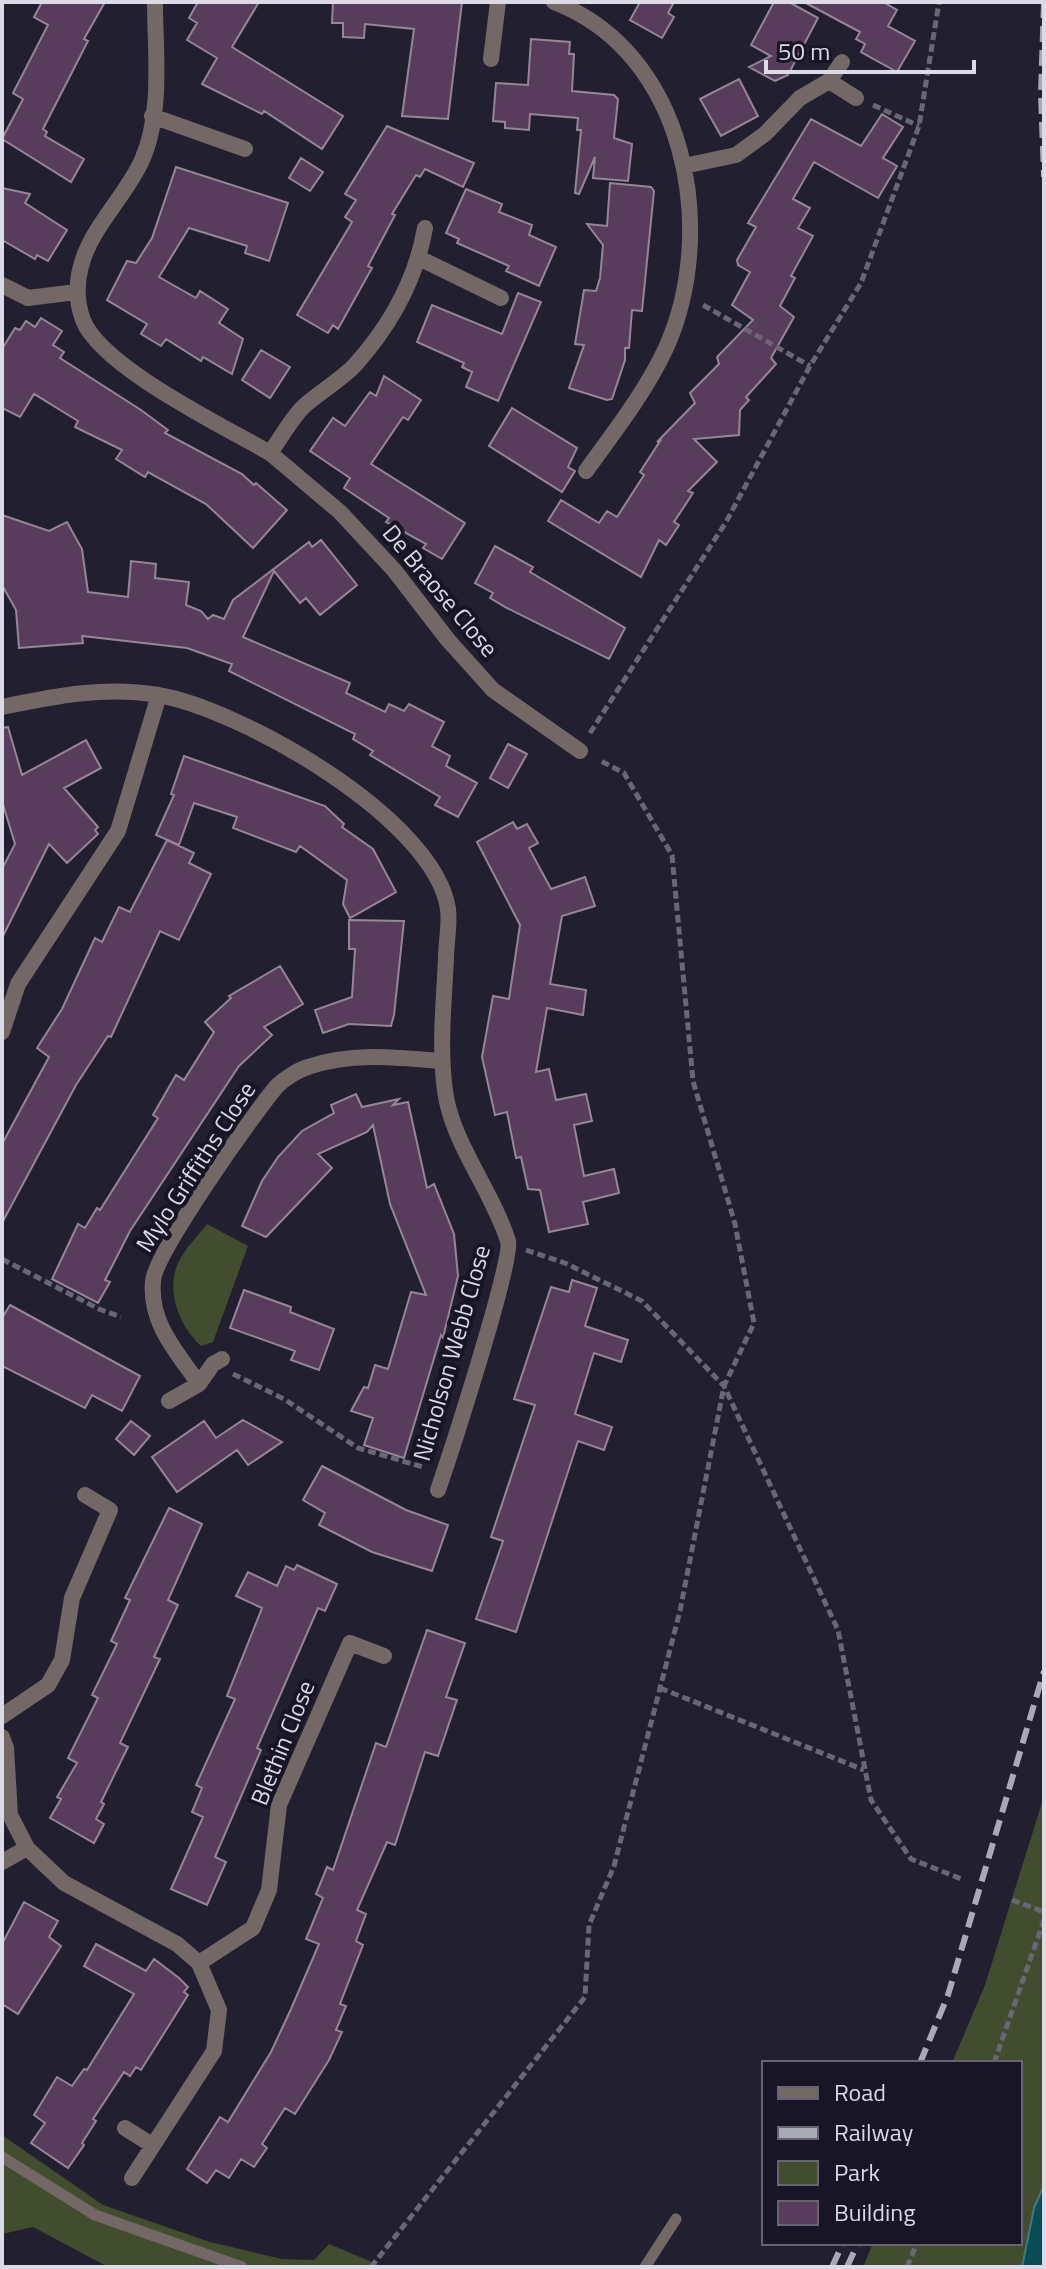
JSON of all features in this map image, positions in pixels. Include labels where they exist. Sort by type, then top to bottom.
[{"type":"street","points":[[2,285],[28,298],[76,292],[82,263],[142,159],[152,116],[155,2]]},
{"type":"street","points":[[491,59],[498,2]]},
{"type":"street","points":[[554,2],[581,6],[642,70],[668,117],[684,166],[692,208],[690,261],[667,346],[640,397],[586,471]]},
{"type":"street","points":[[684,166],[736,155],[765,134],[800,98],[829,81],[842,62]]},
{"type":"street","points":[[829,81],[856,98]]},
{"type":"street","points":[[152,116],[245,149]]},
{"type":"street","points":[[270,453],[300,410],[353,368],[375,341],[402,296],[419,258],[425,228]]},
{"type":"street","points":[[419,258],[501,298]]},
{"type":"street","name":"De Braose Close","points":[[76,292],[84,322],[104,350],[141,377],[270,453],[340,512],[493,690],[580,751]]},
{"type":"street","name":"Nicholson Webb Close","points":[[2,707],[108,690],[159,695],[209,709],[269,737],[354,791],[415,844],[437,876],[448,909],[441,1061],[447,1106],[509,1244],[441,1482]]},
{"type":"street","points":[[2,1032],[18,984],[118,831],[159,695]]},
{"type":"street","name":"Mylo Griffiths Close","points":[[199,1384],[156,1323],[153,1280],[166,1247],[258,1111],[280,1083],[306,1067],[380,1055],[441,1061]]},
{"type":"street","points":[[169,1401],[199,1384],[217,1361]]},
{"type":"street","points":[[2,1716],[48,1685],[62,1660],[72,1598],[110,1510],[85,1495]]},
{"type":"street","name":"Blethin Close","points":[[199,1963],[253,1928],[269,1890],[279,1805],[350,1643],[384,1656]]},
{"type":"street","points":[[2,1737],[6,1748],[10,1815],[27,1848],[64,1883],[177,1944],[199,1963],[219,2010],[214,2051],[132,2178]]},
{"type":"street","points":[[2,1862],[27,1848]]},
{"type":"street","points":[[125,2128],[152,2145]]},
{"type":"lane","points":[[2,2157],[95,2215],[242,2267]]},
{"type":"lane","points":[[645,2267],[676,2219]]},
{"type":"path","points":[[371,2267],[585,1997],[589,1925],[614,1866],[680,1611],[724,1386],[754,1323],[735,1224],[693,1081],[672,855],[624,773],[580,751],[726,522],[810,366],[861,283],[919,126],[939,2]]},
{"type":"path","points":[[856,98],[919,126]]},
{"type":"path","points":[[683,293],[810,366]]},
{"type":"path","points":[[509,1244],[565,1263],[642,1301],[724,1386],[838,1630],[871,1800],[911,1859],[964,1880]]},
{"type":"path","points":[[2,1259],[99,1309],[121,1317]]},
{"type":"path","points":[[217,1361],[284,1399],[358,1448],[441,1482]]},
{"type":"path","points":[[660,1688],[865,1770]]},
{"type":"path","points":[[1012,1900],[1044,1912]]},
{"type":"path","points":[[995,2061],[1044,1920]]},
{"type":"path","points":[[907,2267],[916,2245]]},
{"type":"green space","points":[[207,1224],[248,1246],[213,1342],[201,1346],[180,1318],[173,1282],[180,1259]]},
{"type":"green space","points":[[1044,1796],[1044,2185],[1034,2208],[1022,2267],[863,2267],[872,2245],[1022,2245],[1022,2061],[953,2061],[985,1985]]},
{"type":"green space","points":[[2,2135],[103,2205],[210,2242],[282,2259],[314,2260],[329,2244],[384,2267],[108,2267],[33,2227],[2,2234]]},
{"type":"shaded area","points":[[1044,2185],[1044,2267],[1022,2267],[1034,2208]]},
{"type":"building","points":[[42,2],[105,2],[84,39],[88,41],[43,129],[47,132],[45,136],[84,159],[71,182],[2,139],[23,99],[13,93],[48,25],[34,17]]},
{"type":"building","points":[[198,2],[259,2],[232,47],[343,116],[322,149],[264,111],[262,114],[202,84],[217,58],[187,40],[197,23],[189,18]]},
{"type":"building","points":[[333,2],[462,2],[448,119],[402,116],[414,29],[365,24],[364,38],[343,37],[343,23],[332,23]]},
{"type":"building","points":[[640,2],[674,2],[668,13],[674,17],[662,38],[630,20]]},
{"type":"building","points":[[774,2],[789,2],[818,18],[788,75],[775,81],[749,67],[771,56],[751,45]]},
{"type":"building","points":[[804,2],[883,2],[897,10],[888,26],[915,41],[897,72],[861,52],[865,44],[856,39],[860,32]]},
{"type":"building","points":[[531,39],[570,42],[569,54],[574,54],[572,91],[614,95],[618,99],[614,138],[632,144],[628,181],[593,178],[595,157],[579,194],[575,193],[581,130],[577,130],[578,118],[530,114],[529,130],[505,128],[505,122],[493,121],[496,83],[528,85]]},
{"type":"building","points":[[739,79],[758,116],[721,136],[700,99]]},
{"type":"building","points":[[882,114],[903,127],[883,158],[897,166],[878,198],[814,162],[793,199],[810,208],[798,228],[813,236],[791,276],[795,278],[780,306],[794,317],[771,358],[776,364],[746,397],[749,400],[740,410],[739,435],[694,439],[717,462],[688,491],[693,493],[674,522],[679,525],[666,545],[659,540],[641,577],[548,521],[561,500],[599,523],[607,511],[617,517],[644,475],[640,472],[660,441],[657,442],[695,403],[690,393],[719,364],[717,357],[753,320],[732,305],[750,272],[738,265],[737,260],[756,227],[748,223],[811,119],[861,146]]},
{"type":"building","points":[[387,126],[474,163],[463,187],[425,169],[420,177],[416,175],[392,214],[395,215],[368,266],[372,268],[338,329],[333,325],[328,333],[297,315],[352,222],[345,217],[356,200],[345,194]]},
{"type":"building","points":[[301,158],[323,172],[310,191],[289,178]]},
{"type":"building","points":[[176,167],[288,203],[269,261],[245,253],[247,246],[189,228],[159,277],[196,298],[200,291],[228,309],[219,323],[243,339],[232,374],[203,357],[201,361],[166,339],[161,346],[141,334],[147,324],[107,300],[127,261],[136,263],[152,238]]},
{"type":"building","points":[[610,183],[651,187],[654,191],[642,311],[632,310],[629,348],[625,348],[625,360],[612,399],[607,400],[569,388],[584,345],[575,344],[584,290],[596,291],[600,278],[603,245],[587,224],[607,226]]},
{"type":"building","points":[[2,188],[30,194],[25,203],[67,230],[48,261],[37,255],[35,259],[2,240]]},
{"type":"building","points":[[466,189],[502,204],[499,212],[532,225],[529,235],[556,247],[539,286],[506,271],[509,266],[457,243],[459,239],[446,233]]},
{"type":"building","points":[[518,293],[541,302],[498,401],[466,387],[472,372],[462,367],[464,363],[417,342],[432,305],[502,334]]},
{"type":"building","points":[[41,318],[62,331],[53,345],[64,352],[60,358],[141,410],[168,430],[165,433],[242,474],[254,485],[256,483],[287,510],[253,548],[206,504],[148,472],[145,477],[116,459],[122,450],[75,427],[78,421],[34,394],[20,417],[2,408],[2,349],[15,328],[20,330],[26,321],[35,327]]},
{"type":"building","points":[[261,350],[290,367],[270,398],[242,380]]},
{"type":"building","points":[[384,376],[421,400],[408,420],[403,417],[371,464],[465,523],[442,559],[423,548],[426,544],[386,522],[389,518],[344,488],[350,478],[310,451],[333,418],[345,426],[370,392],[376,396]]},
{"type":"building","points":[[512,408],[577,448],[568,467],[575,471],[562,492],[489,446]]},
{"type":"building","points":[[2,515],[49,531],[67,522],[82,549],[88,592],[128,597],[131,561],[156,564],[155,578],[189,582],[186,605],[201,611],[208,619],[213,615],[224,619],[233,600],[309,542],[312,547],[321,540],[357,585],[320,615],[306,598],[300,603],[274,571],[243,637],[350,683],[346,693],[385,712],[389,704],[404,711],[409,704],[444,722],[432,746],[450,756],[446,766],[477,783],[458,817],[435,805],[440,797],[370,755],[373,751],[353,739],[355,734],[229,671],[232,664],[187,648],[82,636],[83,643],[19,648],[16,610],[2,585]]},
{"type":"building","points":[[495,546],[533,567],[530,572],[625,628],[609,659],[490,598],[493,593],[475,583]]},
{"type":"building","points":[[8,727],[22,775],[86,740],[101,768],[64,788],[98,827],[95,830],[98,834],[67,863],[49,844],[2,938],[2,869],[15,844],[2,801],[2,728]]},
{"type":"building","points":[[508,744],[527,754],[508,788],[490,778]]},
{"type":"building","points":[[184,756],[325,806],[344,824],[342,827],[373,849],[396,892],[350,918],[343,904],[347,880],[300,846],[296,852],[233,828],[237,817],[194,803],[179,845],[156,835],[174,795],[171,794]]},
{"type":"building","points":[[513,822],[517,829],[527,824],[538,843],[529,848],[551,889],[585,877],[595,906],[562,916],[550,984],[586,990],[583,1015],[547,1008],[536,1072],[549,1069],[556,1100],[586,1094],[592,1121],[574,1125],[584,1176],[614,1169],[619,1193],[583,1202],[588,1224],[549,1232],[540,1190],[528,1189],[521,1157],[516,1158],[507,1112],[495,1115],[482,1057],[493,996],[509,999],[520,925],[477,842]]},
{"type":"building","points":[[167,840],[194,853],[189,863],[211,874],[179,940],[160,931],[111,1037],[108,1036],[76,1085],[2,1223],[2,1144],[49,1057],[37,1048],[62,1009],[95,938],[102,942],[119,907],[130,912]]},
{"type":"building","points":[[349,920],[404,921],[394,1015],[391,1026],[349,1024],[323,1033],[315,1010],[352,997],[355,949],[349,949]]},
{"type":"building","points":[[280,966],[303,1004],[264,1027],[272,1035],[239,1066],[130,1231],[105,1280],[110,1282],[98,1303],[52,1279],[78,1224],[85,1228],[97,1208],[100,1210],[158,1118],[153,1115],[176,1075],[184,1080],[214,1032],[205,1022],[231,998],[229,996]]},
{"type":"building","points":[[356,1094],[362,1107],[399,1099],[393,1105],[408,1102],[427,1188],[434,1184],[454,1234],[458,1276],[443,1338],[441,1335],[404,1458],[364,1445],[373,1418],[351,1411],[364,1387],[368,1388],[375,1365],[388,1369],[411,1292],[426,1295],[390,1204],[373,1125],[367,1132],[318,1154],[332,1168],[266,1237],[242,1226],[262,1181],[278,1157],[302,1131],[334,1113],[331,1105]]},
{"type":"building","points":[[572,1280],[597,1288],[585,1326],[628,1340],[621,1362],[594,1353],[575,1414],[612,1427],[604,1450],[578,1441],[516,1632],[476,1619],[503,1541],[491,1537],[535,1405],[514,1399],[551,1287],[569,1292]]},
{"type":"building","points":[[244,1290],[291,1307],[290,1312],[334,1329],[319,1370],[291,1360],[295,1351],[230,1328]]},
{"type":"building","points":[[10,1305],[140,1376],[122,1411],[92,1395],[85,1408],[2,1366],[2,1318]]},
{"type":"building","points":[[243,1420],[282,1442],[248,1465],[237,1450],[177,1492],[152,1457],[204,1421],[216,1438]]},
{"type":"building","points":[[131,1421],[150,1436],[134,1455],[116,1439]]},
{"type":"building","points":[[322,1466],[406,1510],[448,1525],[432,1571],[372,1552],[319,1525],[325,1513],[303,1500]]},
{"type":"building","points":[[169,1508],[202,1524],[168,1600],[178,1605],[154,1657],[160,1659],[120,1743],[128,1747],[101,1802],[104,1804],[96,1819],[104,1824],[94,1843],[50,1818],[61,1799],[57,1797],[77,1763],[68,1758],[98,1698],[92,1695],[117,1644],[111,1641],[130,1600],[125,1598]]},
{"type":"building","points":[[297,1565],[337,1584],[325,1611],[318,1608],[257,1748],[261,1750],[215,1857],[226,1862],[207,1905],[171,1889],[203,1817],[192,1812],[202,1788],[196,1785],[235,1699],[227,1696],[262,1608],[236,1596],[248,1572],[277,1586],[286,1566],[294,1570]]},
{"type":"building","points":[[427,1630],[465,1643],[446,1697],[457,1700],[438,1756],[425,1752],[395,1845],[387,1842],[357,1910],[366,1914],[356,1941],[363,1945],[340,2004],[346,2006],[336,2030],[342,2032],[329,2060],[295,2114],[285,2108],[262,2144],[267,2148],[254,2167],[241,2159],[229,2178],[216,2170],[207,2183],[187,2169],[220,2117],[228,2122],[271,2052],[291,2009],[319,1944],[306,1939],[323,1898],[316,1894],[327,1867],[333,1870],[376,1743],[386,1747]]},
{"type":"building","points":[[24,1902],[58,1921],[49,1937],[61,1946],[18,2014],[2,2004],[2,1944]]},
{"type":"building","points":[[96,1944],[146,1971],[154,1959],[188,1987],[184,1992],[188,1995],[141,2070],[136,2067],[130,2076],[124,2072],[93,2119],[96,2121],[82,2143],[84,2145],[68,2168],[31,2143],[45,2123],[34,2115],[57,2077],[72,2086],[84,2069],[87,2070],[134,1994],[84,1966]]},
{"type":"railway","points":[[1044,2],[1041,94],[1044,177]]},
{"type":"railway","points":[[921,2061],[948,1995],[1044,1671]]},
{"type":"railway","points":[[832,2267],[842,2245]]},
{"type":"railway","points":[[847,2267],[857,2245]]}]
